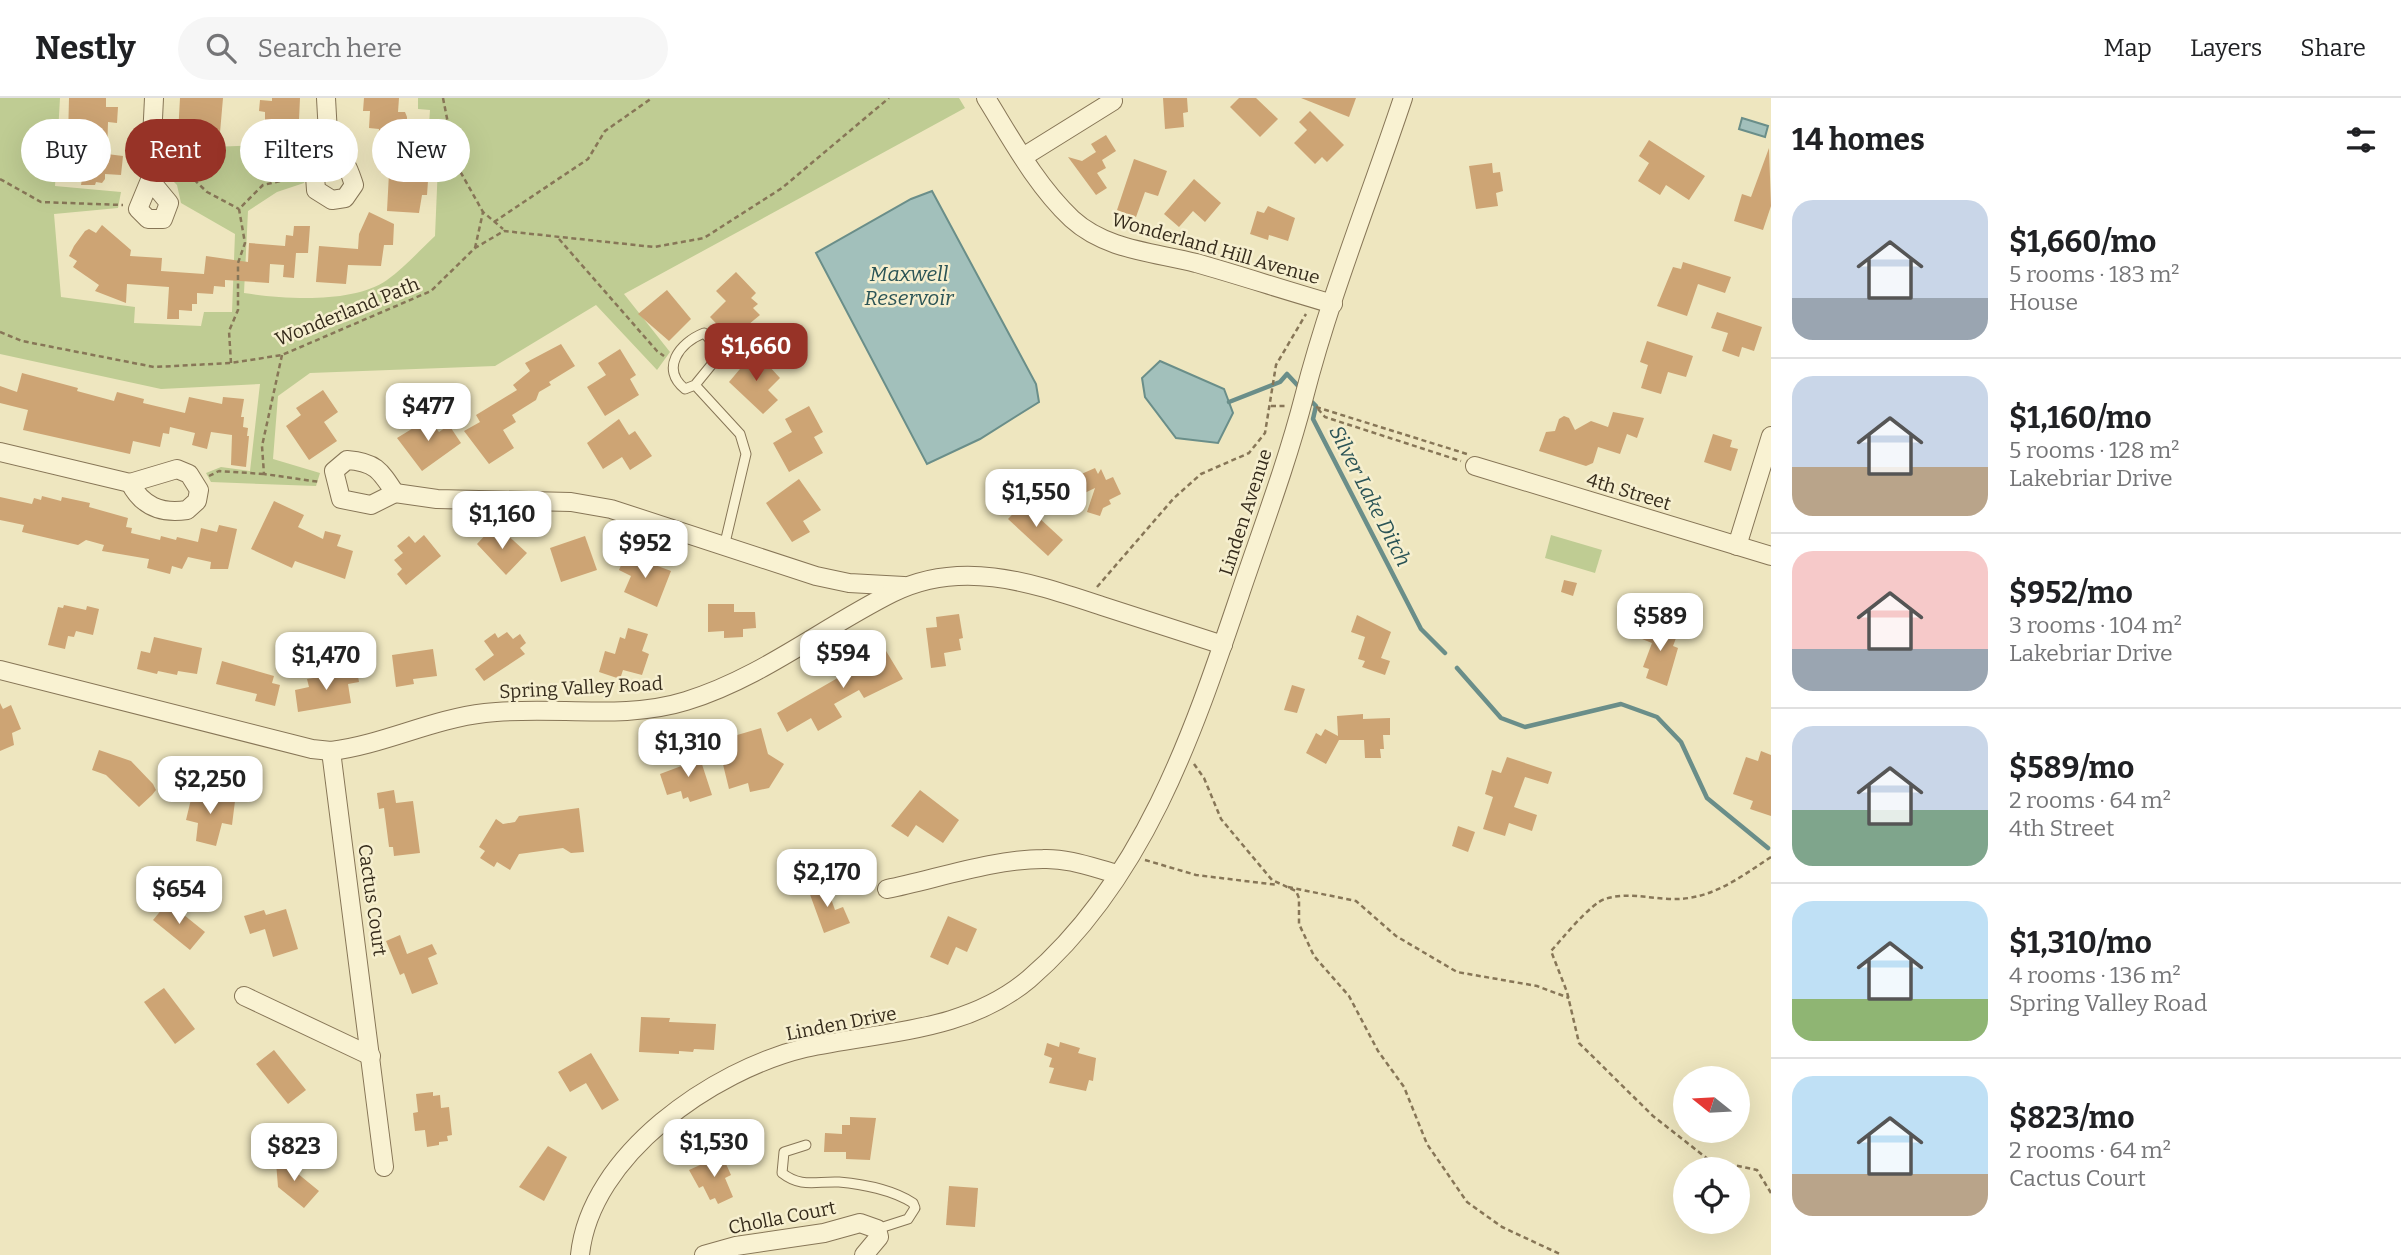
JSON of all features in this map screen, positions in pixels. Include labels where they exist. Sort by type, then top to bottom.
[{"type":"street","points":[[153,119],[154,98]]},
{"type":"street","points":[[326,98],[327,119]]},
{"type":"street","name":"Wonderland Hill Avenue","points":[[986,98],[1049,195],[1074,221],[1096,236],[1121,247],[1194,263],[1333,304]]},
{"type":"street","name":"Linden Avenue","points":[[1084,919],[1118,874],[1151,822],[1184,749],[1223,645],[1333,304],[1403,98]]},
{"type":"street","points":[[1023,157],[1114,101]]},
{"type":"street","points":[[149,182],[139,205],[140,214],[148,219],[163,219],[168,211],[165,195],[152,182]]},
{"type":"street","points":[[315,182],[316,190],[332,200],[345,198],[354,186],[353,182]]},
{"type":"street","points":[[1737,546],[1771,436]]},
{"type":"street","points":[[0,452],[130,483],[177,469],[189,474],[199,490],[197,500],[187,510],[173,512],[158,510],[138,499],[130,483]]},
{"type":"street","points":[[395,493],[381,471],[366,461],[347,460],[334,471],[335,484],[341,499],[371,505],[395,493],[437,499],[571,502],[611,509],[816,576],[849,583],[908,586]]},
{"type":"street","name":"4th Street","points":[[1475,466],[1771,556]]},
{"type":"street","name":"Spring Valley Road","points":[[0,670],[312,749],[331,751],[443,720],[487,712],[645,709],[683,702],[725,688],[908,586],[960,575],[1000,576],[1086,600],[1223,645]]},
{"type":"street","name":"Cactus Court","points":[[331,751],[384,1167]]},
{"type":"street","points":[[887,889],[1007,863],[1043,859],[1069,861],[1118,874]]},
{"type":"street","name":"Linden Drive","points":[[580,1255],[589,1216],[616,1170],[657,1126],[691,1100],[739,1072],[804,1048],[916,1031],[991,1004],[1028,979],[1084,919]]},
{"type":"street","points":[[244,996],[371,1056]]},
{"type":"street","name":"Cholla Court","points":[[704,1255],[736,1246],[824,1233],[860,1223],[877,1229]]},
{"type":"street","points":[[864,1255],[878,1237],[877,1229]]},
{"type":"lane","points":[[704,333],[719,349],[717,358],[695,385],[685,388],[677,382],[671,372],[672,361],[694,337],[704,333]]},
{"type":"lane","points":[[695,385],[740,434],[746,454],[724,547]]},
{"type":"lane","points":[[806,1145],[785,1152],[781,1161],[782,1173],[791,1180],[805,1185],[855,1184],[913,1203],[915,1208],[908,1219],[877,1229]]},
{"type":"path","points":[[443,98],[456,164],[483,212],[504,230],[559,239],[653,247],[704,238],[782,188],[890,98]]},
{"type":"path","points":[[494,222],[588,159],[605,131],[652,98]]},
{"type":"path","points":[[0,179],[41,202],[139,205]]},
{"type":"path","points":[[197,182],[207,192],[239,209]]},
{"type":"path","points":[[239,209],[263,185],[274,182]]},
{"type":"path","points":[[230,363],[229,331],[238,310],[238,262],[245,243],[239,209]]},
{"type":"path","points":[[475,248],[483,212]]},
{"type":"path","name":"Wonderland Path","points":[[0,332],[22,341],[154,367],[230,363],[282,355],[430,291],[475,248],[504,230]]},
{"type":"path","points":[[559,239],[657,351],[672,361]]},
{"type":"path","points":[[1086,600],[1174,498],[1201,474],[1249,453],[1265,433],[1274,395],[1276,365],[1292,335],[1303,323],[1312,298]]},
{"type":"path","points":[[264,474],[262,446],[282,355]]},
{"type":"path","points":[[1316,406],[1325,417],[1475,466]]},
{"type":"path","points":[[196,482],[219,471],[335,484]]},
{"type":"path","points":[[1184,749],[1204,778],[1222,819],[1272,880],[1296,891],[1300,898],[1299,924],[1314,956],[1349,996],[1378,1051],[1404,1087],[1427,1144],[1466,1202],[1502,1227],[1562,1255]]},
{"type":"path","points":[[1130,856],[1196,875],[1223,876],[1250,884],[1283,886],[1356,901],[1396,936],[1457,972],[1536,986],[1569,999]]},
{"type":"path","points":[[1771,857],[1725,887],[1703,896],[1670,899],[1641,895],[1602,899],[1551,951],[1569,999],[1579,1043],[1653,1116],[1709,1160],[1756,1170],[1771,1193]]},
{"type":"green space","points":[[0,98],[60,98],[59,119],[21,119],[21,182],[55,182],[55,186],[121,192],[118,208],[54,214],[61,297],[135,307],[134,323],[201,326],[204,312],[232,312],[235,234],[181,203],[174,182],[226,182],[226,146],[240,146],[240,182],[304,182],[277,192],[248,211],[244,293],[318,298],[356,293],[387,280],[435,236],[437,182],[470,182],[470,119],[429,119],[430,110],[418,109],[418,98],[959,98],[965,108],[624,294],[670,352],[657,370],[596,305],[495,366],[310,373],[278,396],[273,459],[320,473],[316,486],[211,482],[206,473],[221,467],[250,471],[260,384],[161,389],[0,354]]},
{"type":"green space","points":[[1551,535],[1602,550],[1595,573],[1545,558]]},
{"type":"water","points":[[1742,118],[1768,126],[1765,137],[1739,129]]},
{"type":"water","name":"Maxwell Reservoir","points":[[932,191],[1036,384],[1039,402],[980,439],[927,464],[816,253],[911,199]]},
{"type":"water","points":[[1160,361],[1224,389],[1233,413],[1218,443],[1176,438],[1145,397],[1142,378]]},
{"type":"building","points":[[69,98],[106,98],[106,107],[118,107],[117,123],[111,122],[111,119],[68,119]]},
{"type":"building","points":[[180,98],[223,98],[221,119],[179,119]]},
{"type":"building","points":[[272,98],[300,98],[299,119],[265,119],[265,112],[259,111],[260,100],[272,101]]},
{"type":"building","points":[[364,98],[399,98],[398,112],[405,112],[407,119],[372,119],[372,128],[369,128],[370,111],[363,111]]},
{"type":"building","points":[[1163,98],[1187,98],[1188,112],[1183,113],[1184,127],[1165,129]]},
{"type":"building","points":[[1239,98],[1256,98],[1278,119],[1260,137],[1230,107]]},
{"type":"building","points":[[1301,98],[1356,98],[1349,117]]},
{"type":"building","points":[[1310,111],[1344,145],[1327,162],[1322,157],[1315,164],[1294,143],[1307,130],[1299,122]]},
{"type":"building","points":[[1106,135],[1116,151],[1102,160],[1106,168],[1097,173],[1107,188],[1096,195],[1068,157],[1082,161],[1096,152],[1091,144]]},
{"type":"building","points":[[1649,140],[1705,176],[1689,200],[1666,185],[1660,195],[1638,181],[1649,163],[1639,156]]},
{"type":"building","points":[[1769,148],[1771,206],[1763,230],[1734,221],[1742,194],[1751,197]]},
{"type":"building","points":[[111,154],[123,156],[121,175],[111,174]]},
{"type":"building","points":[[1134,159],[1167,171],[1158,196],[1145,192],[1136,217],[1117,210]]},
{"type":"building","points":[[1492,163],[1493,173],[1500,172],[1503,191],[1496,193],[1498,206],[1476,209],[1469,166]]},
{"type":"building","points":[[1194,179],[1221,203],[1205,222],[1193,211],[1179,227],[1164,214]]},
{"type":"building","points":[[82,182],[96,182],[95,185],[81,185]]},
{"type":"building","points":[[389,182],[428,182],[427,195],[422,195],[419,213],[387,211]]},
{"type":"building","points":[[1268,206],[1295,218],[1288,241],[1269,235],[1268,240],[1250,234],[1257,211],[1264,213]]},
{"type":"building","points":[[369,212],[394,224],[393,245],[384,245],[381,266],[348,265],[346,284],[316,282],[319,246],[358,249],[359,234]]},
{"type":"building","points":[[102,225],[131,250],[130,256],[162,258],[161,271],[204,274],[206,256],[248,262],[249,243],[285,246],[286,235],[293,236],[294,226],[310,226],[308,253],[296,253],[294,278],[283,277],[284,265],[270,264],[269,283],[225,280],[225,287],[214,286],[213,294],[197,293],[197,304],[192,304],[192,311],[179,310],[179,319],[167,319],[169,287],[127,284],[126,303],[95,291],[99,285],[73,267],[77,261],[69,256],[74,246],[85,231],[89,229],[96,233]]},
{"type":"building","points":[[1683,262],[1731,277],[1725,293],[1698,284],[1687,316],[1657,306],[1673,267],[1681,269]]},
{"type":"building","points":[[736,272],[756,293],[751,298],[758,304],[753,308],[760,315],[731,339],[710,317],[726,301],[716,291]]},
{"type":"building","points":[[667,290],[691,319],[669,341],[638,314]]},
{"type":"building","points":[[1717,312],[1762,327],[1754,351],[1742,347],[1739,357],[1722,351],[1728,333],[1711,328]]},
{"type":"building","points":[[1647,341],[1693,356],[1686,377],[1668,372],[1661,394],[1641,388],[1648,365],[1640,362]]},
{"type":"building","points":[[561,344],[575,366],[549,382],[551,385],[539,392],[536,400],[512,415],[516,422],[503,430],[514,448],[489,464],[464,431],[480,422],[476,415],[517,390],[513,385],[530,371],[525,363]]},
{"type":"building","points":[[620,349],[636,375],[630,379],[639,395],[605,416],[587,387],[606,375],[598,363]]},
{"type":"building","points":[[755,351],[780,378],[768,390],[778,400],[763,414],[729,382]]},
{"type":"building","points":[[22,373],[114,401],[117,392],[144,399],[143,403],[185,413],[189,397],[222,404],[223,397],[244,399],[241,417],[244,417],[243,427],[248,428],[249,436],[246,467],[231,465],[232,435],[211,432],[207,449],[192,445],[195,433],[170,427],[169,434],[163,433],[160,447],[133,441],[130,454],[23,430],[28,410],[0,403],[0,386],[17,392]]},
{"type":"building","points":[[323,390],[338,412],[324,422],[337,441],[309,460],[286,426],[301,415],[296,408]]},
{"type":"building","points":[[809,406],[823,432],[814,437],[823,453],[789,472],[773,443],[792,432],[785,419]]},
{"type":"building","points":[[1613,412],[1644,418],[1637,438],[1627,434],[1620,454],[1598,447],[1593,463],[1586,466],[1539,451],[1546,432],[1555,431],[1559,419],[1564,416],[1569,418],[1575,430],[1591,421],[1608,427]]},
{"type":"building","points":[[428,419],[439,432],[449,425],[461,443],[422,471],[397,438]]},
{"type":"building","points":[[619,419],[629,435],[635,431],[652,456],[630,470],[622,457],[603,469],[587,443]]},
{"type":"building","points":[[1713,434],[1732,440],[1730,447],[1738,449],[1731,471],[1704,462]]},
{"type":"building","points":[[1095,468],[1098,474],[1101,469],[1106,480],[1113,477],[1121,494],[1109,500],[1111,504],[1103,508],[1100,516],[1087,512],[1095,488],[1070,500],[1061,483]]},
{"type":"building","points":[[799,479],[821,510],[803,521],[810,532],[792,542],[766,503]]},
{"type":"building","points":[[42,496],[61,501],[62,497],[90,503],[89,507],[128,518],[126,527],[132,528],[131,533],[160,540],[161,536],[198,542],[201,528],[217,532],[219,525],[237,529],[228,569],[210,569],[211,562],[188,557],[182,569],[172,566],[170,574],[147,568],[149,559],[102,551],[104,545],[86,540],[78,545],[22,532],[24,525],[0,520],[0,497],[32,504],[34,498],[41,500]]},
{"type":"building","points":[[274,501],[304,515],[298,527],[323,539],[325,531],[341,535],[337,546],[353,551],[345,579],[295,561],[292,568],[251,549]]},
{"type":"building","points":[[1023,503],[1063,540],[1048,556],[1008,519]]},
{"type":"building","points":[[503,531],[527,553],[506,575],[477,544],[488,532],[496,539]]},
{"type":"building","points":[[424,535],[441,556],[406,585],[397,574],[402,569],[394,560],[403,553],[397,546],[409,536],[415,543]]},
{"type":"building","points":[[585,536],[597,570],[561,582],[550,548]]},
{"type":"building","points":[[626,554],[671,571],[657,607],[624,592],[631,576],[619,570]]},
{"type":"building","points":[[1564,580],[1577,583],[1573,596],[1561,592]]},
{"type":"building","points":[[708,604],[734,604],[734,612],[755,612],[756,628],[743,629],[743,637],[724,638],[724,631],[708,632]]},
{"type":"building","points":[[64,605],[86,610],[87,606],[99,609],[93,635],[76,631],[74,637],[68,636],[65,649],[48,645],[58,607],[63,608]]},
{"type":"building","points":[[959,614],[963,638],[959,639],[961,650],[944,653],[946,666],[931,668],[926,628],[937,627],[936,617]]},
{"type":"building","points":[[1357,615],[1391,632],[1381,658],[1390,661],[1385,675],[1362,667],[1365,661],[1358,659],[1365,637],[1351,632]]},
{"type":"building","points":[[1648,621],[1678,633],[1673,646],[1678,648],[1667,686],[1646,678],[1649,669],[1643,667],[1652,643],[1642,639]]},
{"type":"building","points":[[628,628],[648,634],[642,651],[649,654],[642,675],[623,670],[620,679],[599,672],[605,651],[615,654],[620,637],[625,639]]},
{"type":"building","points":[[507,632],[513,639],[520,634],[526,643],[520,648],[525,654],[484,681],[475,669],[494,655],[484,641],[495,633],[498,638]]},
{"type":"building","points":[[154,637],[202,648],[197,674],[178,671],[177,675],[158,671],[157,674],[137,669],[141,651],[150,653]]},
{"type":"building","points":[[880,641],[903,679],[864,698],[859,690],[834,704],[842,717],[818,731],[811,718],[787,732],[777,713],[848,672],[847,669],[866,658],[862,652]]},
{"type":"building","points":[[433,649],[437,676],[413,679],[414,684],[396,687],[392,655]]},
{"type":"building","points":[[222,661],[274,676],[272,683],[280,685],[275,706],[255,701],[257,694],[216,684]]},
{"type":"building","points":[[357,671],[359,682],[348,684],[351,703],[298,712],[295,690],[309,687],[307,679]]},
{"type":"building","points":[[1292,685],[1305,689],[1297,713],[1284,710]]},
{"type":"building","points":[[0,703],[3,709],[11,705],[21,729],[12,733],[14,745],[0,751]]},
{"type":"building","points":[[1363,714],[1363,719],[1390,718],[1390,735],[1383,735],[1384,749],[1380,749],[1381,758],[1365,758],[1364,740],[1339,740],[1326,764],[1306,753],[1316,733],[1321,736],[1325,729],[1338,736],[1337,716]]},
{"type":"building","points":[[761,728],[768,754],[784,764],[769,788],[750,792],[748,783],[729,789],[718,744],[728,742],[727,738]]},
{"type":"building","points":[[99,750],[131,761],[153,784],[156,790],[139,807],[106,775],[92,770]]},
{"type":"building","points":[[1761,751],[1771,755],[1771,816],[1750,809],[1753,801],[1733,794],[1746,757],[1758,761]]},
{"type":"building","points":[[698,752],[712,795],[690,802],[688,797],[683,799],[681,791],[667,795],[660,774],[684,765],[682,758]]},
{"type":"building","points":[[1507,757],[1552,772],[1548,784],[1525,777],[1514,807],[1537,815],[1532,831],[1509,823],[1505,836],[1483,829],[1493,797],[1485,794],[1492,770],[1501,773]]},
{"type":"building","points":[[394,790],[396,803],[413,801],[420,853],[394,856],[393,847],[389,847],[384,808],[379,809],[377,793]]},
{"type":"building","points":[[920,790],[959,820],[943,843],[916,825],[908,837],[891,826]]},
{"type":"building","points":[[193,791],[235,801],[232,825],[222,823],[216,846],[196,841],[198,823],[186,820]]},
{"type":"building","points":[[579,808],[584,852],[571,853],[563,848],[519,854],[510,870],[497,862],[494,867],[480,858],[485,851],[479,847],[496,819],[503,824],[515,822],[519,816]]},
{"type":"building","points":[[1458,826],[1475,832],[1468,852],[1452,846]]},
{"type":"building","points":[[825,882],[835,910],[843,907],[850,923],[824,933],[808,889]]},
{"type":"building","points":[[168,902],[205,932],[190,950],[153,920]]},
{"type":"building","points":[[286,909],[298,949],[273,957],[265,929],[250,934],[244,916],[264,910],[266,915]]},
{"type":"building","points":[[948,916],[977,929],[967,952],[956,947],[948,965],[930,957]]},
{"type":"building","points":[[400,935],[407,954],[432,944],[437,954],[428,958],[438,984],[412,994],[404,973],[400,975],[386,941]]},
{"type":"building","points":[[164,988],[195,1029],[175,1044],[144,1002]]},
{"type":"building","points":[[641,1017],[670,1018],[669,1022],[716,1024],[714,1050],[694,1049],[693,1052],[679,1051],[679,1054],[639,1052]]},
{"type":"building","points":[[1060,1042],[1080,1048],[1078,1053],[1096,1058],[1093,1081],[1089,1080],[1086,1091],[1049,1083],[1054,1068],[1049,1067],[1052,1058],[1044,1055],[1047,1043],[1059,1047]]},
{"type":"building","points":[[274,1050],[306,1090],[288,1104],[256,1064]]},
{"type":"building","points":[[591,1053],[619,1100],[602,1110],[586,1083],[570,1092],[558,1072]]},
{"type":"building","points":[[433,1092],[433,1096],[440,1095],[441,1108],[449,1107],[452,1135],[447,1136],[448,1141],[427,1147],[425,1130],[415,1131],[413,1113],[418,1112],[416,1094]]},
{"type":"building","points":[[850,1117],[876,1118],[870,1160],[846,1159],[846,1152],[824,1152],[825,1133],[842,1134],[842,1125],[850,1125]]},
{"type":"building","points":[[548,1146],[567,1157],[544,1201],[519,1187]]},
{"type":"building","points":[[722,1155],[731,1175],[725,1178],[733,1197],[718,1204],[715,1198],[710,1200],[703,1186],[699,1188],[689,1170]]},
{"type":"building","points":[[296,1160],[297,1173],[319,1191],[304,1208],[278,1187],[276,1162]]},
{"type":"building","points":[[949,1186],[978,1188],[975,1227],[946,1225]]},
{"type":"waterway","name":"Silver Lake Ditch","points":[[1229,402],[1280,382],[1287,374],[1301,389]]},
{"type":"waterway","name":"Silver Lake Ditch","points":[[1309,399],[1316,406],[1313,419],[1421,629],[1445,653]]},
{"type":"waterway","name":"Silver Lake Ditch","points":[[1457,668],[1501,718],[1525,727],[1621,704],[1657,717],[1681,742],[1707,798],[1768,848]]}]
